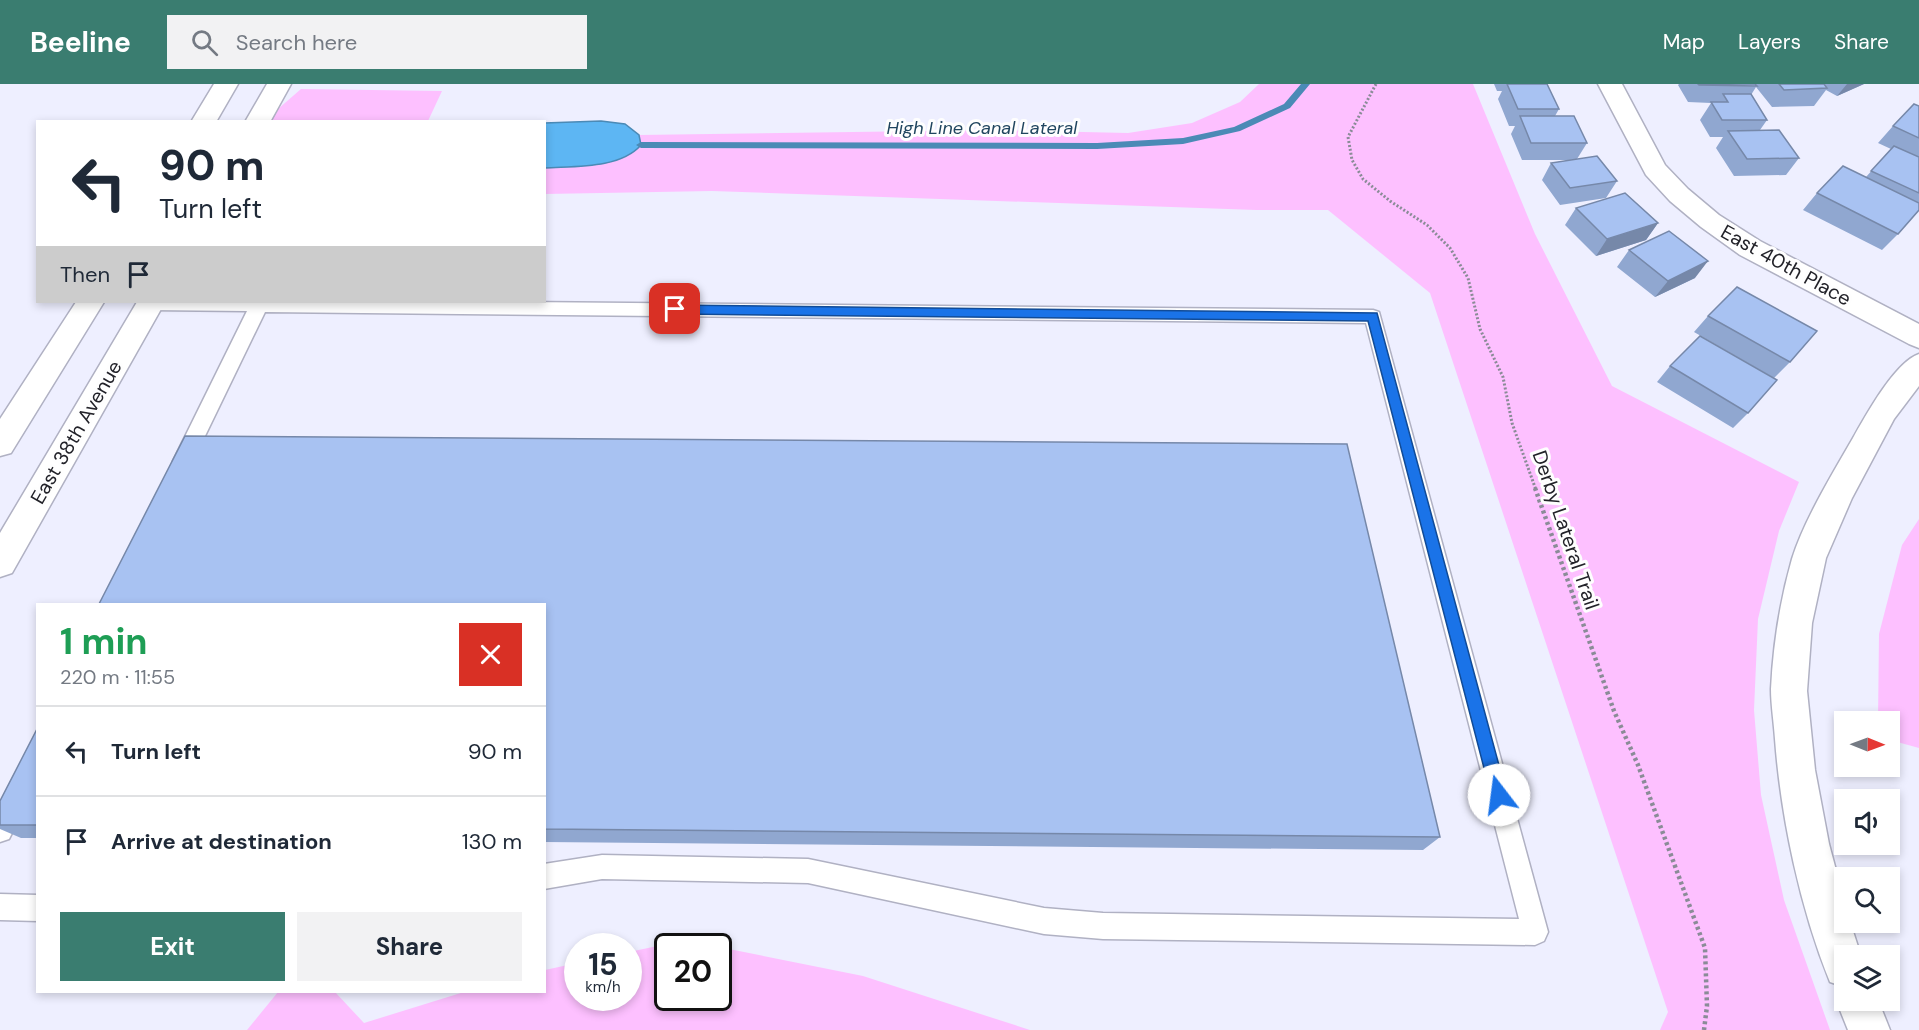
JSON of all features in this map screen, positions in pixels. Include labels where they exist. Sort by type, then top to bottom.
[{"type":"street","points":[[204,120],[226,84]]},
{"type":"street","points":[[258,120],[279,84]]},
{"type":"street","name":"East 40th Place","points":[[1610,84],[1655,169],[1679,195],[1710,221],[1750,248],[1919,337]]},
{"type":"street","points":[[0,444],[89,303]]},
{"type":"street","name":"East 38th Avenue","points":[[0,563],[150,303]]},
{"type":"street","points":[[1838,945],[1810,844],[1796,770],[1789,691],[1795,623],[1809,558],[1837,495],[1883,411],[1919,365]]},
{"type":"street","points":[[1861,1011],[1869,1030]]},
{"type":"lane","points":[[150,303],[1373,316],[1535,932],[1102,926],[1044,921],[808,871],[602,867],[546,877]]},
{"type":"lane","points":[[175,476],[259,305]]},
{"type":"lane","points":[[0,831],[36,758]]},
{"type":"lane","points":[[0,907],[36,908]]},
{"type":"path","name":"Derby Lateral Trail","points":[[1376,84],[1348,137],[1352,160],[1364,179],[1390,201],[1427,225],[1450,248],[1468,278],[1480,329],[1503,377],[1512,423],[1614,711],[1638,765],[1704,948],[1707,1006],[1704,1030]]},
{"type":"shaded area","points":[[1259,84],[1473,84],[1535,234],[1612,386],[1799,482],[1779,531],[1758,619],[1754,710],[1761,795],[1784,900],[1830,1030],[1660,1030],[1668,1012],[1430,293],[1328,210],[1256,210],[712,191],[546,194],[546,123],[601,121],[625,124],[639,135],[998,130],[1128,133],[1192,123],[1240,102]]},
{"type":"shaded area","points":[[301,89],[442,91],[428,120],[272,120],[278,109]]},
{"type":"shaded area","points":[[1919,519],[1919,748],[1900,743],[1900,711],[1878,711],[1879,634],[1902,545]]},
{"type":"shaded area","points":[[654,947],[654,1011],[732,1011],[732,950],[863,976],[1030,1030],[247,1030],[277,993],[336,993],[364,1023],[461,993],[546,993],[546,970],[564,966],[564,1011],[642,1011],[642,949]]},
{"type":"water","points":[[601,121],[625,124],[639,135],[641,145],[632,153],[609,162],[546,168],[546,123]]},
{"type":"building","points":[[1507,84],[1547,84],[1559,109],[1518,109]]},
{"type":"building","points":[[1755,84],[1757,86],[1699,85]]},
{"type":"building","points":[[1779,84],[1824,84],[1827,88],[1784,90]]},
{"type":"building","points":[[1723,94],[1751,94],[1767,120],[1722,120],[1711,102],[1728,102]]},
{"type":"building","points":[[1914,104],[1919,106],[1919,138],[1893,126]]},
{"type":"building","points":[[1520,116],[1574,116],[1587,143],[1531,143]]},
{"type":"building","points":[[1779,130],[1799,158],[1747,159],[1728,131]]},
{"type":"building","points":[[1894,146],[1919,157],[1919,193],[1871,171]]},
{"type":"building","points":[[1597,156],[1617,181],[1570,188],[1551,163]]},
{"type":"building","points":[[1843,166],[1919,203],[1919,210],[1898,234],[1817,193]]},
{"type":"building","points":[[1625,193],[1658,223],[1607,239],[1576,208]]},
{"type":"building","points":[[1669,231],[1708,261],[1668,281],[1629,250]]},
{"type":"building","points":[[1737,287],[1817,331],[1790,362],[1708,316]]},
{"type":"building","points":[[1700,336],[1777,380],[1748,413],[1670,366]]},
{"type":"building","points":[[185,436],[1347,444],[1440,837],[546,829],[546,603],[100,603]]},
{"type":"building","points":[[36,731],[36,825],[0,825],[0,801]]},
{"type":"waterway","name":"High Line Canal Lateral","points":[[641,145],[1097,146],[1183,141],[1237,129],[1287,106],[1306,84]]},
{"type":"route","points":[[675,309],[1373,316],[1499,795]]}]
